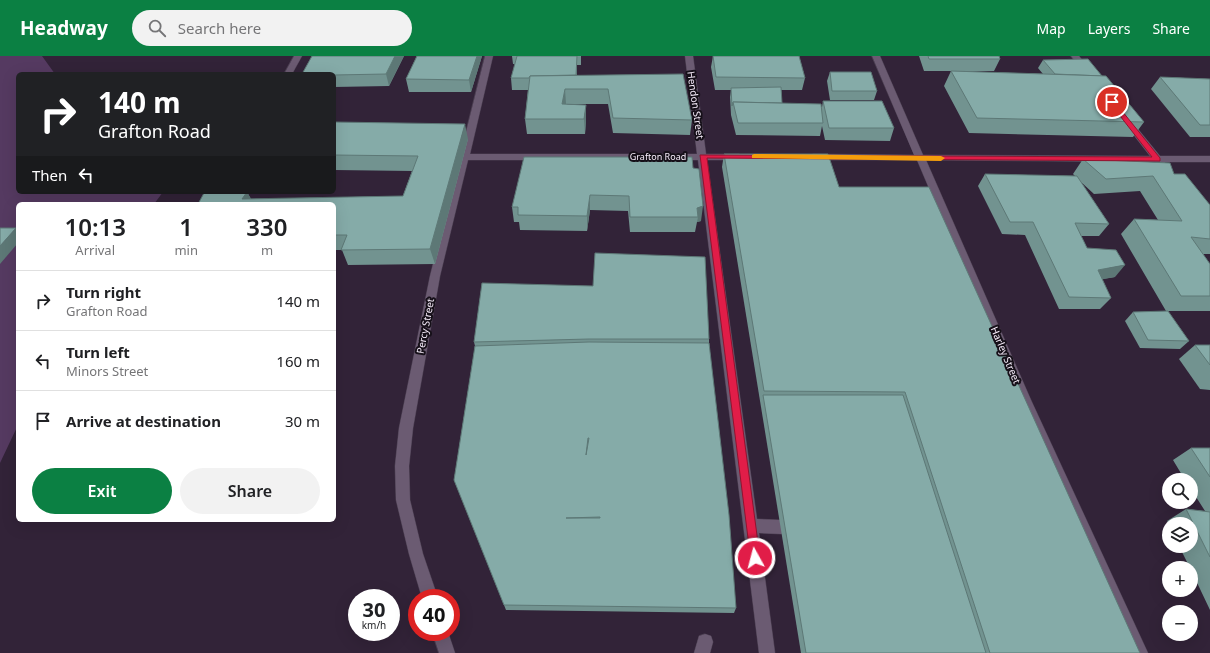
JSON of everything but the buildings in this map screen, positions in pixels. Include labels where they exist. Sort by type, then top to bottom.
[{"type":"street","points":[[289,72],[298,56]]},
{"type":"street","name":"Percy Street","points":[[427,589],[416,554],[403,500],[402,466],[406,428],[435,276],[466,157],[489,56]]},
{"type":"street","name":"Hendon Street","points":[[689,56],[767,653]]},
{"type":"street","name":"Harley Street","points":[[876,56],[1025,400],[1140,653]]},
{"type":"street","points":[[1075,56],[1095,80]]},
{"type":"street","points":[[1119,111],[1167,171]]},
{"type":"street","name":"Grafton Road","points":[[466,157],[749,157]]},
{"type":"street","points":[[804,157],[1157,160],[1210,159]]},
{"type":"street","points":[[751,526],[780,527]]},
{"type":"street","points":[[443,641],[447,653]]},
{"type":"shaded area","points":[[0,56],[42,56],[54,72],[16,72],[16,194],[162,194],[156,202],[16,202],[16,429],[0,463]]},
{"type":"slow traffic","points":[[754,157],[941,158]]},
{"type":"route","points":[[755,558],[703,156],[1157,160],[1112,102]]}]
